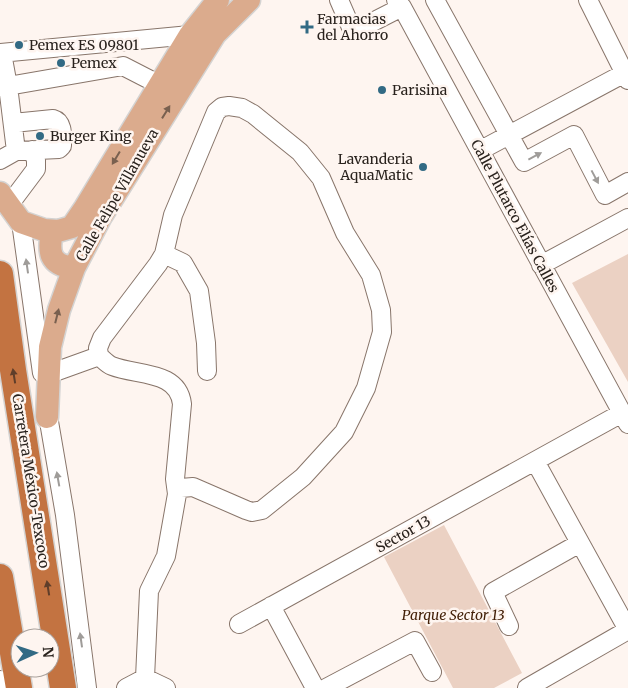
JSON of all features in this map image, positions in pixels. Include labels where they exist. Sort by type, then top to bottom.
[{"type":"highway","name":"Carretera México-Texcoco","points":[[0,274],[13,370],[63,688]]},
{"type":"highway","points":[[0,577],[19,688]]},
{"type":"main road","name":"Calle Felipe Villanueva","points":[[52,231],[72,227],[190,35],[218,0]]},
{"type":"main road","name":"Calle Felipe Villanueva","points":[[47,417],[50,347],[59,310],[74,268],[100,218],[215,34],[249,0]]},
{"type":"main road","points":[[10,207],[44,230],[52,231],[49,248],[51,255],[57,263],[74,268]]},
{"type":"street","points":[[338,0],[353,32],[401,2]]},
{"type":"street","points":[[435,0],[524,162],[574,135],[605,195],[628,182]]},
{"type":"street","points":[[481,150],[626,77],[588,0]]},
{"type":"street","name":"Calle Plutarco Elías Calles","points":[[401,2],[541,265],[621,396],[625,419]]},
{"type":"street","points":[[87,688],[65,515],[10,207],[36,169],[36,160],[24,151],[12,124],[4,86],[1,53],[190,35]]},
{"type":"street","points":[[121,42],[123,66]]},
{"type":"street","points":[[4,86],[123,66],[160,85]]},
{"type":"street","points":[[145,678],[149,591],[166,556],[177,494],[175,479],[182,404],[181,394],[170,381],[110,365],[99,356],[98,348],[102,338],[164,254],[173,215],[216,112],[222,107],[229,106],[242,108],[253,114],[300,152],[321,178],[345,233],[371,275],[381,310],[382,332],[366,388],[344,432],[303,477],[262,510],[252,512],[246,510],[193,487],[181,488],[177,494]]},
{"type":"street","points":[[0,160],[24,151],[59,148],[62,146],[60,122],[53,119],[12,124]]},
{"type":"street","points":[[541,265],[628,218]]},
{"type":"street","points":[[164,254],[183,263],[199,291],[206,343],[207,371]]},
{"type":"street","points":[[49,374],[99,356]]},
{"type":"street","name":"Sector 13","points":[[239,624],[535,461],[625,419]]},
{"type":"street","points":[[527,688],[628,630],[535,461]]},
{"type":"street","points":[[509,626],[493,592],[580,543]]},
{"type":"street","points":[[271,606],[315,688]]},
{"type":"street","points":[[326,688],[415,640],[432,672]]},
{"type":"street","points":[[126,688],[145,678]]},
{"type":"street","points":[[145,678],[166,688]]},
{"type":"street","points":[[0,680],[3,688]]},
{"type":"green space","points":[[628,254],[628,382],[572,283]]},
{"type":"green space","name":"Parque Sector 13","points":[[444,525],[522,673],[494,688],[453,688],[384,557]]},
{"type":"place","name":"Farmacias del Ahorro","points":[[307,27]]},
{"type":"place","name":"Pemex ES 09801","points":[[19,45]]},
{"type":"place","name":"Pemex","points":[[61,63]]},
{"type":"place","name":"Parisina","points":[[382,90]]},
{"type":"place","name":"Burger King","points":[[40,136]]},
{"type":"place","name":"Lavanderia AquaMatic","points":[[423,167]]}]
